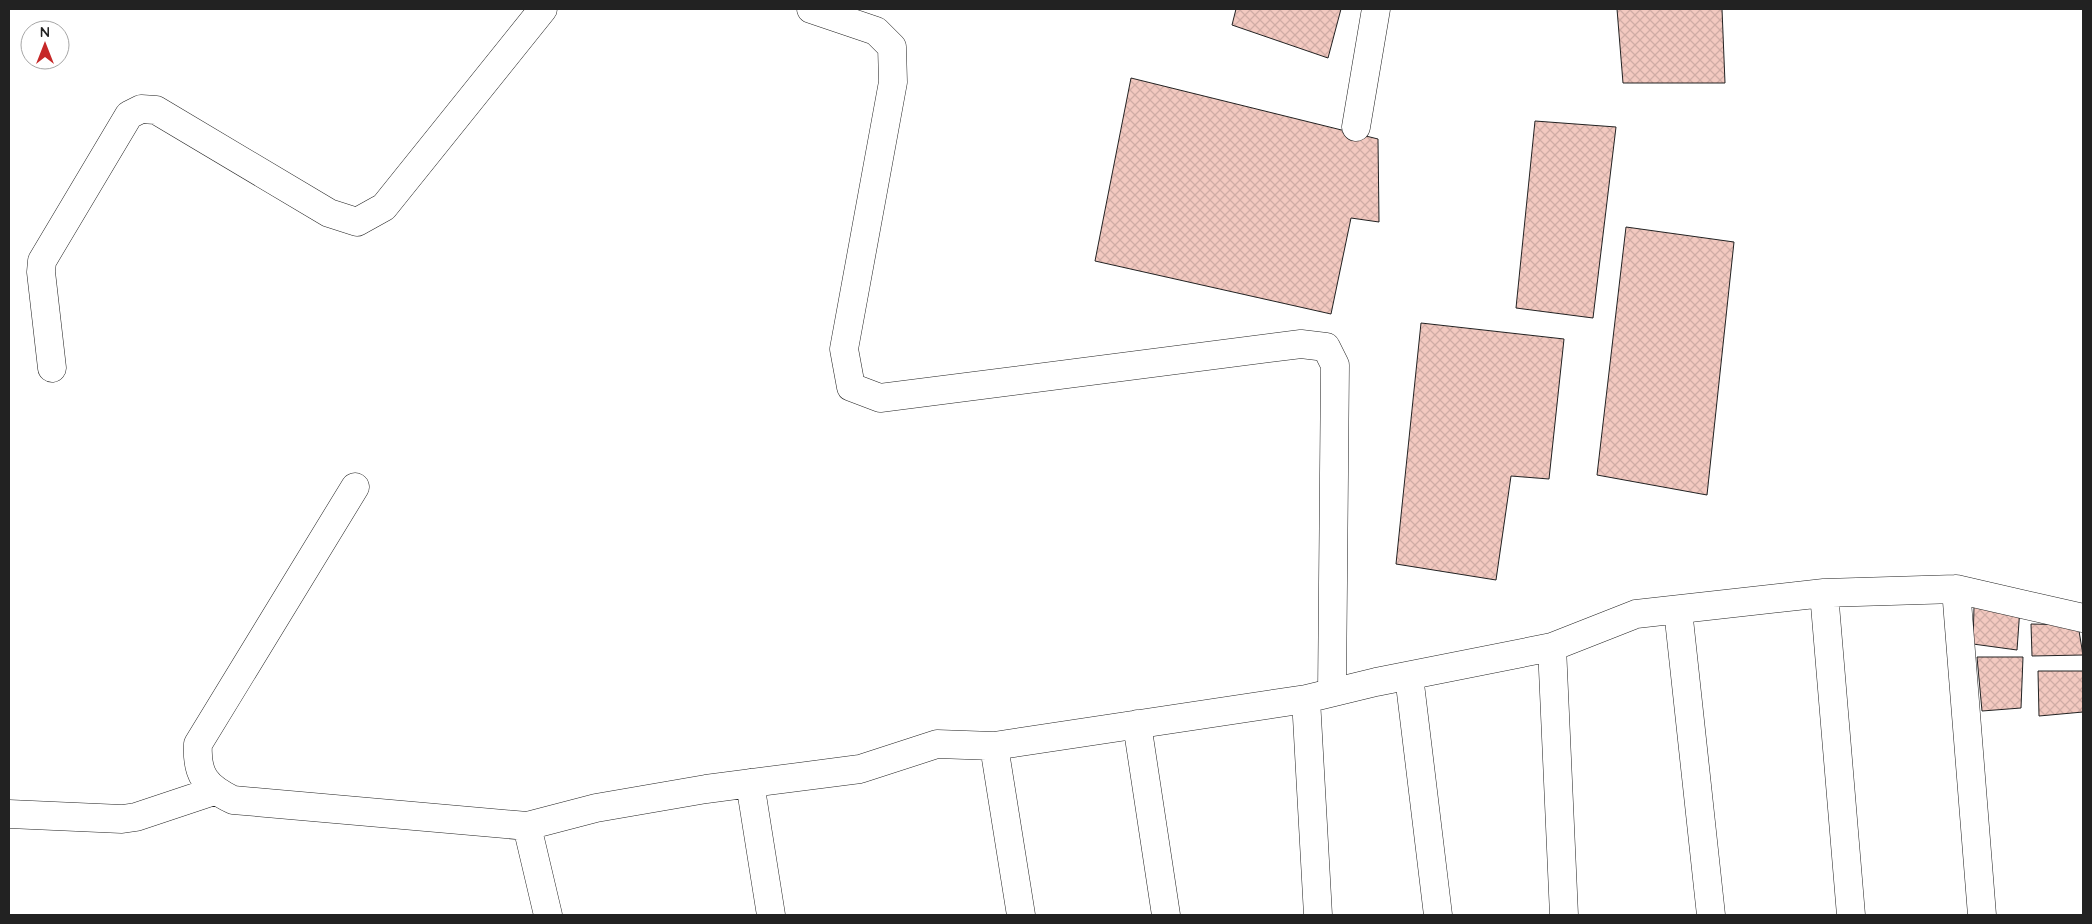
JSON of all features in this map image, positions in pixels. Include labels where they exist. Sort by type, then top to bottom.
[{"type":"street","points":[[52,368],[41,272],[42,260],[130,115],[142,109],[156,110],[329,213],[357,222],[384,207],[543,9]]},
{"type":"street","points":[[811,9],[876,31],[892,47],[893,82],[844,348],[851,387],[880,398],[1302,344],[1326,347],[1335,366],[1332,692]]},
{"type":"street","points":[[1356,127],[1376,9]]},
{"type":"street","points":[[356,487],[198,744],[197,761],[203,778],[214,791],[233,800],[527,826],[596,808],[706,788],[860,769],[937,744],[994,746],[1306,699],[1552,647],[1636,614],[1824,593],[1956,589],[2083,618]]},
{"type":"street","points":[[1956,589],[1982,915]]},
{"type":"street","points":[[1824,593],[1851,915]]},
{"type":"street","points":[[1678,610],[1712,915]]},
{"type":"street","points":[[1552,647],[1564,915]]},
{"type":"street","points":[[1409,676],[1438,915]]},
{"type":"street","points":[[1306,699],[1318,915]]},
{"type":"street","points":[[1137,724],[1166,915]]},
{"type":"street","points":[[994,746],[1021,915]]},
{"type":"street","points":[[750,783],[770,915]]},
{"type":"street","points":[[9,814],[122,819],[136,817],[214,791]]},
{"type":"street","points":[[527,826],[548,915]]},
{"type":"building","points":[[1236,9],[1341,9],[1328,58],[1232,25]]},
{"type":"building","points":[[1617,9],[1722,9],[1725,83],[1623,83]]},
{"type":"building","points":[[1131,78],[1378,139],[1379,222],[1351,218],[1331,314],[1095,261]]},
{"type":"building","points":[[1535,121],[1616,127],[1593,318],[1516,308]]},
{"type":"building","points":[[1626,227],[1734,242],[1707,495],[1597,475]]},
{"type":"building","points":[[1421,323],[1564,339],[1549,479],[1511,476],[1496,580],[1396,564]]},
{"type":"building","points":[[1974,607],[2020,608],[2017,650],[1973,644]]},
{"type":"building","points":[[2031,624],[2078,625],[2083,655],[2032,656]]},
{"type":"building","points":[[1977,657],[2023,657],[2021,708],[1982,711]]},
{"type":"building","points":[[2038,671],[2083,671],[2083,712],[2039,716]]}]
